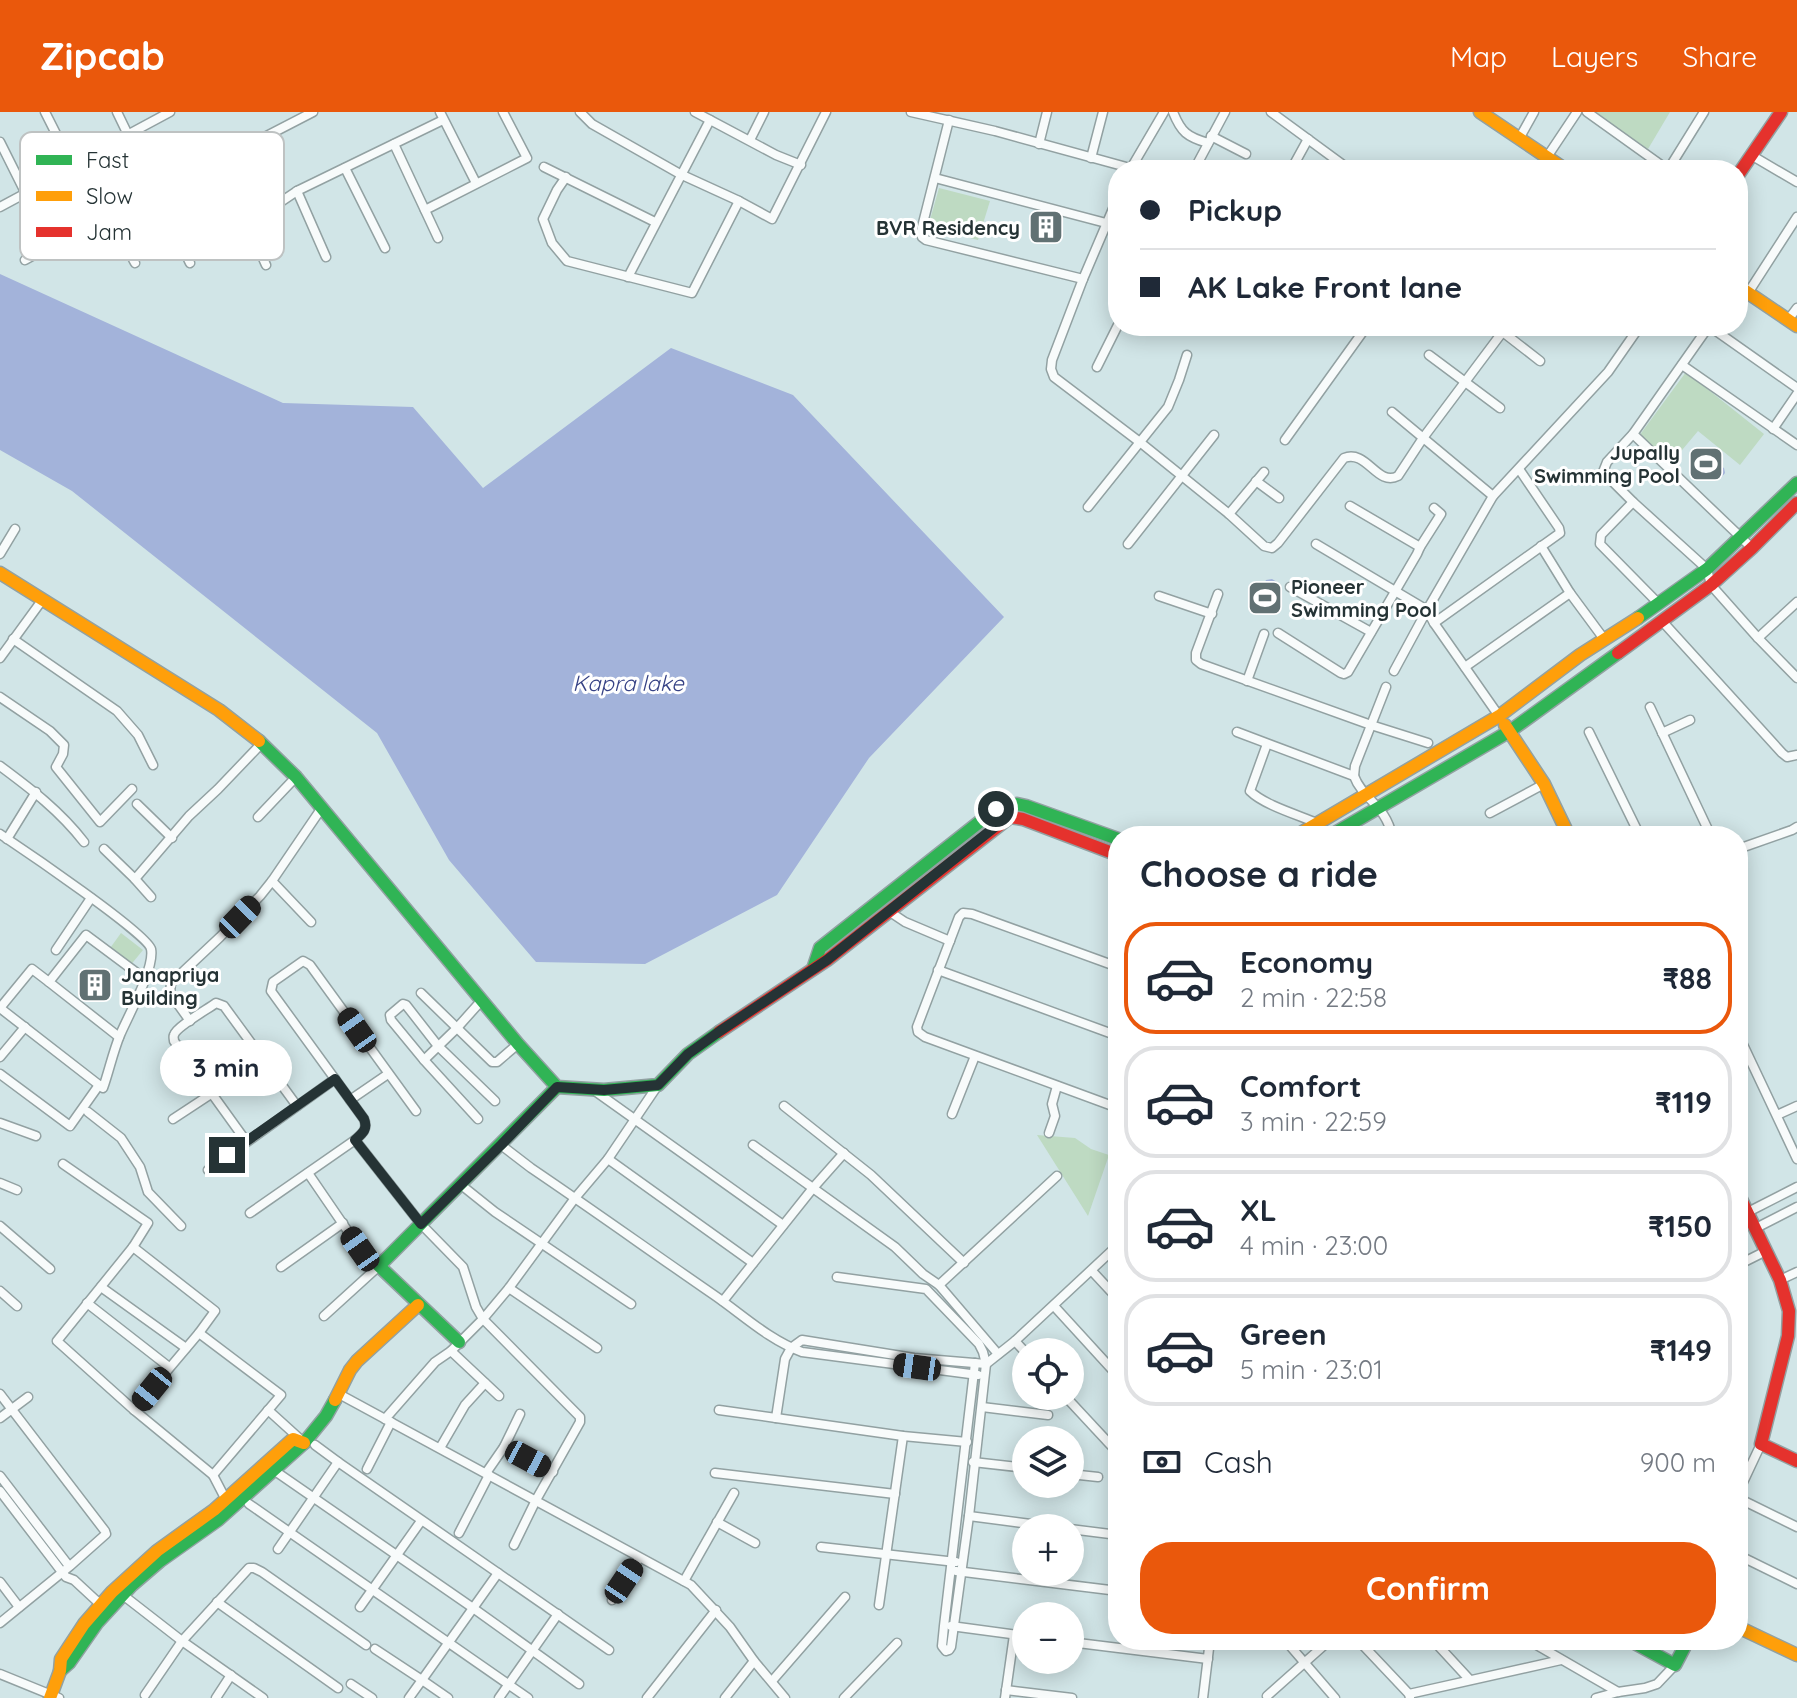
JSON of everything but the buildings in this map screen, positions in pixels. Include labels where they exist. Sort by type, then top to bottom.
[{"type":"street","points":[[45,112],[55,132]]},
{"type":"street","points":[[117,112],[128,132]]},
{"type":"street","points":[[133,132],[170,112]]},
{"type":"street","points":[[273,132],[313,112]]},
{"type":"street","points":[[425,210],[527,158],[503,112]]},
{"type":"street","points":[[580,112],[592,124],[680,174],[772,219],[826,112]]},
{"type":"street","points":[[695,112],[801,165]]},
{"type":"street","points":[[750,140],[764,112]]},
{"type":"street","points":[[911,112],[1108,163]]},
{"type":"street","points":[[1039,144],[1047,112]]},
{"type":"street","points":[[1091,158],[1103,112]]},
{"type":"street","points":[[1135,160],[1164,112]]},
{"type":"street","points":[[1173,112],[1182,130],[1192,138],[1210,139],[1246,154]]},
{"type":"street","points":[[1199,160],[1225,112]]},
{"type":"street","points":[[1271,112],[1336,160]]},
{"type":"street","points":[[1480,112],[1551,160]]},
{"type":"street","points":[[1519,139],[1534,112]]},
{"type":"street","points":[[1547,157],[1577,112]]},
{"type":"street","points":[[1587,112],[1654,160]]},
{"type":"street","points":[[1674,160],[1704,112]]},
{"type":"street","points":[[1748,160],[1779,112]]},
{"type":"street","points":[[284,200],[442,116],[476,183]]},
{"type":"street","points":[[628,277],[710,120]]},
{"type":"street","points":[[949,120],[922,237],[1083,279]]},
{"type":"street","points":[[1297,160],[1308,139]]},
{"type":"street","points":[[0,142],[20,181]]},
{"type":"street","points":[[394,144],[438,238]]},
{"type":"street","points":[[1751,155],[1797,182]]},
{"type":"street","points":[[544,167],[655,222]]},
{"type":"street","points":[[345,168],[385,248]]},
{"type":"street","points":[[566,177],[543,219],[552,243],[567,261],[692,293],[739,201]]},
{"type":"street","points":[[935,178],[1106,223]]},
{"type":"street","points":[[297,191],[326,257]]},
{"type":"street","points":[[0,207],[20,196]]},
{"type":"street","points":[[1748,283],[1797,217]]},
{"type":"street","points":[[1108,219],[1052,360],[1054,377],[1141,443],[1264,546],[1272,548],[1278,543],[1344,458],[1351,455],[1360,458],[1386,478],[1398,476],[1496,336]]},
{"type":"street","points":[[264,260],[266,265]]},
{"type":"street","points":[[1748,293],[1793,323],[1797,308]]},
{"type":"street","points":[[1097,367],[1112,336]]},
{"type":"street","points":[[1285,440],[1360,336]]},
{"type":"street","points":[[1510,336],[1540,361]]},
{"type":"street","points":[[1394,671],[1493,496],[1608,372],[1633,336]]},
{"type":"street","points":[[1702,336],[1633,434],[1603,470],[1606,477],[1707,569],[1711,585],[1797,678]]},
{"type":"street","points":[[1723,336],[1797,391],[1773,429]]},
{"type":"street","points":[[1088,507],[1168,407],[1187,355]]},
{"type":"street","points":[[1429,355],[1500,408]]},
{"type":"street","points":[[1682,365],[1797,445]]},
{"type":"street","points":[[1392,412],[1493,496]]},
{"type":"street","points":[[1633,434],[1752,548]]},
{"type":"street","points":[[1128,544],[1214,435]]},
{"type":"street","points":[[1434,623],[1558,535],[1560,530],[1519,469]]},
{"type":"street","points":[[1229,514],[1264,472]]},
{"type":"street","points":[[1256,481],[1279,498]]},
{"type":"street","points":[[1312,826],[1499,716],[1604,639],[1659,604],[1707,569],[1797,483]]},
{"type":"street","points":[[1633,502],[1601,535],[1600,544],[1659,604]]},
{"type":"street","points":[[1348,826],[1510,731],[1711,585],[1797,503]]},
{"type":"street","points":[[1350,506],[1420,547]]},
{"type":"street","points":[[1278,633],[1344,674],[1353,664],[1441,514],[1434,508]]},
{"type":"street","points":[[0,554],[15,529]]},
{"type":"street","points":[[1316,544],[1427,610],[1544,784],[1564,826]]},
{"type":"street","points":[[1541,546],[1604,639]]},
{"type":"street","points":[[0,573],[219,710],[262,743],[296,777],[557,1087],[593,1090],[658,1085]]},
{"type":"street","points":[[1290,587],[1371,632]]},
{"type":"street","points":[[1465,667],[1570,593]]},
{"type":"street","points":[[1218,594],[1196,653],[1196,660],[1201,664],[1428,743]]},
{"type":"street","points":[[1159,596],[1212,614]]},
{"type":"street","points":[[0,658],[43,599]]},
{"type":"street","points":[[1758,638],[1797,602]]},
{"type":"street","points":[[1662,621],[1782,753],[1787,757],[1797,755]]},
{"type":"street","points":[[1247,681],[1264,634]]},
{"type":"street","points":[[13,639],[117,711],[138,735],[153,765]]},
{"type":"street","points":[[1386,687],[1355,766],[1354,776],[1356,783],[1380,808],[1389,826]]},
{"type":"street","points":[[0,697],[50,731],[64,745],[56,767],[100,822],[132,789]]},
{"type":"street","points":[[1650,707],[1706,826]]},
{"type":"street","points":[[1662,733],[1690,720]]},
{"type":"street","points":[[1237,732],[1354,776]]},
{"type":"street","points":[[1589,732],[1635,826]]},
{"type":"street","points":[[135,879],[189,816],[262,743]]},
{"type":"street","points":[[1267,744],[1250,791],[1263,800],[1317,823]]},
{"type":"street","points":[[0,766],[36,792],[70,823],[84,842]]},
{"type":"street","points":[[258,817],[296,777]]},
{"type":"street","points":[[1490,813],[1544,784]]},
{"type":"street","points":[[36,792],[4,836],[148,942],[152,953],[103,1088],[0,1008],[32,969],[119,1037]]},
{"type":"street","points":[[137,804],[172,838]]},
{"type":"street","points":[[367,1469],[388,1421],[435,1362],[483,1319],[509,1288],[575,1198],[608,1159],[658,1085],[688,1054],[890,912],[1005,819],[1010,811],[1026,806],[1108,835]]},
{"type":"street","points":[[190,1021],[170,993],[171,983],[220,937],[277,873],[321,809]]},
{"type":"street","points":[[813,969],[820,948],[996,809],[1010,811],[1023,819],[1108,851]]},
{"type":"street","points":[[1748,845],[1797,827]]},
{"type":"street","points":[[104,849],[151,897]]},
{"type":"street","points":[[277,873],[311,922]]},
{"type":"street","points":[[56,950],[91,898]]},
{"type":"street","points":[[890,912],[905,922],[950,941]]},
{"type":"street","points":[[1108,963],[966,913],[959,917],[917,1029],[925,1037],[1108,1104]]},
{"type":"street","points":[[49,982],[86,935],[145,979]]},
{"type":"street","points":[[250,1213],[355,1140],[366,1125],[271,991],[273,982],[303,961],[310,965],[416,1111]]},
{"type":"street","points":[[938,970],[1108,1032]]},
{"type":"street","points":[[421,993],[495,1063],[518,1044]]},
{"type":"street","points":[[424,1060],[482,1000]]},
{"type":"street","points":[[246,1141],[174,1041],[175,1032],[216,1003],[224,1006],[297,1106]]},
{"type":"street","points":[[478,1119],[424,1060],[390,1015],[403,1004],[406,1005],[438,1046],[495,1101]]},
{"type":"street","points":[[0,1057],[25,1027]]},
{"type":"street","points":[[1748,1055],[1797,1159]]},
{"type":"street","points":[[952,1114],[975,1056]]},
{"type":"street","points":[[0,1074],[70,1126],[99,1085]]},
{"type":"street","points":[[350,1100],[388,1074]]},
{"type":"street","points":[[208,1170],[335,1079]]},
{"type":"street","points":[[1049,1133],[1055,1116],[1052,1104],[1057,1086]]},
{"type":"street","points":[[324,1316],[379,1266],[557,1087]]},
{"type":"street","points":[[593,1090],[783,1225]]},
{"type":"street","points":[[173,1119],[211,1094]]},
{"type":"street","points":[[784,1106],[871,1175],[964,1263]]},
{"type":"street","points":[[1777,1115],[1797,1106]]},
{"type":"street","points":[[88,1112],[121,1138],[140,1167],[148,1192],[181,1226]]},
{"type":"street","points":[[0,1123],[36,1136]]},
{"type":"street","points":[[355,1140],[421,1224],[463,1267],[483,1319],[580,1417],[514,1545]]},
{"type":"street","points":[[501,1145],[767,1335],[791,1348],[802,1352],[984,1375]]},
{"type":"street","points":[[753,1145],[882,1237],[939,1285],[998,1354]]},
{"type":"street","points":[[723,1301],[844,1153]]},
{"type":"street","points":[[608,1159],[753,1263]]},
{"type":"street","points":[[63,1164],[148,1223],[133,1247],[57,1341],[213,1475],[229,1504]]},
{"type":"street","points":[[308,1173],[360,1249],[418,1305],[499,1396]]},
{"type":"street","points":[[939,1285],[1057,1176]]},
{"type":"street","points":[[0,1183],[17,1190]]},
{"type":"street","points":[[460,1184],[495,1212],[631,1304]]},
{"type":"street","points":[[1753,1209],[1797,1187]]},
{"type":"street","points":[[1748,1204],[1762,1225],[1766,1251],[1780,1280],[1789,1311],[1788,1336],[1761,1444],[1748,1473]]},
{"type":"street","points":[[1762,1225],[1797,1207]]},
{"type":"street","points":[[281,1267],[343,1223]]},
{"type":"street","points":[[0,1226],[50,1269]]},
{"type":"street","points":[[133,1247],[215,1311],[134,1410]]},
{"type":"street","points":[[1748,1260],[1766,1251]]},
{"type":"street","points":[[1018,1338],[1108,1255]]},
{"type":"street","points":[[1092,1271],[1108,1288]]},
{"type":"street","points":[[1780,1280],[1797,1272]]},
{"type":"street","points":[[837,1277],[926,1289],[979,1344],[983,1352],[986,1364],[969,1516],[957,1567]]},
{"type":"street","points":[[101,1287],[186,1348]]},
{"type":"street","points":[[509,1288],[597,1348]]},
{"type":"street","points":[[0,1291],[17,1306]]},
{"type":"street","points":[[87,1303],[169,1367]]},
{"type":"street","points":[[60,1671],[69,1663],[119,1592],[157,1551],[229,1504],[310,1444],[357,1361],[418,1305]]},
{"type":"street","points":[[1054,1306],[1108,1365]]},
{"type":"street","points":[[199,1333],[281,1395],[213,1475]]},
{"type":"street","points":[[776,1418],[785,1359],[791,1348],[802,1340],[914,1358],[986,1364],[1012,1343]]},
{"type":"street","points":[[975,1363],[949,1626],[1012,1635]]},
{"type":"street","points":[[440,1448],[465,1405],[485,1383]]},
{"type":"street","points":[[0,1394],[105,1531],[104,1537],[0,1623]]},
{"type":"street","points":[[339,1394],[696,1589],[785,1698]]},
{"type":"street","points":[[0,1418],[28,1397]]},
{"type":"street","points":[[982,1407],[1048,1415]]},
{"type":"street","points":[[268,1410],[310,1444],[609,1650]]},
{"type":"street","points":[[719,1410],[967,1442]]},
{"type":"street","points":[[1079,1410],[1108,1440]]},
{"type":"street","points":[[459,1533],[520,1414]]},
{"type":"street","points":[[879,1605],[903,1436]]},
{"type":"street","points":[[229,1504],[293,1439],[310,1444]]},
{"type":"street","points":[[1761,1444],[1797,1461]]},
{"type":"street","points":[[504,1447],[553,1472]]},
{"type":"street","points":[[278,1549],[338,1462]]},
{"type":"street","points":[[964,1462],[1012,1466]]},
{"type":"street","points":[[275,1471],[579,1684]]},
{"type":"street","points":[[715,1473],[895,1494]]},
{"type":"street","points":[[0,1476],[74,1580],[101,1605]]},
{"type":"street","points":[[1084,1476],[1098,1477]]},
{"type":"street","points":[[0,1491],[67,1568]]},
{"type":"street","points":[[684,1581],[734,1493]]},
{"type":"street","points":[[1748,1501],[1797,1527]]},
{"type":"street","points":[[249,1504],[528,1698]]},
{"type":"street","points":[[969,1516],[1012,1522]]},
{"type":"street","points":[[360,1607],[421,1521]]},
{"type":"street","points":[[717,1522],[755,1543]]},
{"type":"street","points":[[1084,1531],[1108,1534]]},
{"type":"street","points":[[821,1547],[1108,1590]]},
{"type":"street","points":[[612,1600],[639,1558]]},
{"type":"street","points":[[1748,1560],[1797,1584]]},
{"type":"street","points":[[145,1695],[182,1641],[245,1571],[254,1568],[448,1698]]},
{"type":"street","points":[[409,1698],[498,1573]]},
{"type":"street","points":[[0,1582],[19,1607]]},
{"type":"street","points":[[0,1674],[53,1697],[61,1659],[68,1647],[101,1605],[119,1592]]},
{"type":"street","points":[[119,1592],[263,1698]]},
{"type":"street","points":[[772,1681],[845,1597]]},
{"type":"street","points":[[217,1602],[338,1688]]},
{"type":"street","points":[[647,1698],[716,1610]]},
{"type":"street","points":[[499,1698],[558,1614]]},
{"type":"street","points":[[1748,1632],[1797,1655]]},
{"type":"street","points":[[844,1698],[897,1643]]},
{"type":"street","points":[[1084,1644],[1108,1646]]},
{"type":"street","points":[[1012,1650],[1006,1694],[1072,1698]]},
{"type":"street","points":[[1138,1650],[1208,1659]]},
{"type":"street","points":[[1203,1698],[1209,1650]]},
{"type":"street","points":[[1294,1650],[1335,1698]]},
{"type":"street","points":[[1267,1696],[1319,1650]]},
{"type":"street","points":[[1367,1650],[1410,1696],[1469,1679],[1561,1660]]},
{"type":"street","points":[[1442,1650],[1469,1679]]},
{"type":"street","points":[[1544,1650],[1618,1692]]},
{"type":"street","points":[[1647,1650],[1675,1665]]},
{"type":"street","points":[[1603,1697],[1657,1684],[1675,1665],[1683,1650]]},
{"type":"street","points":[[725,1698],[754,1661]]},
{"type":"street","points":[[216,1698],[231,1675]]},
{"type":"street","points":[[351,1684],[372,1698]]},
{"type":"green space","points":[[1592,112],[1670,112],[1648,149]]},
{"type":"green space","points":[[939,188],[990,201],[978,240],[928,227]]},
{"type":"green space","points":[[1686,372],[1764,434],[1740,465],[1698,431],[1672,462],[1639,436]]},
{"type":"green space","points":[[121,933],[143,950],[129,967],[108,951]]},
{"type":"green space","points":[[1037,1135],[1075,1138],[1091,1149],[1108,1155],[1088,1216]]},
{"type":"water","name":"Kapra lake","points":[[0,274],[283,403],[413,407],[483,488],[671,348],[793,395],[1004,617],[869,758],[777,895],[645,964],[536,962],[449,860],[377,733],[72,491],[0,450]]},
{"type":"water","name":"Jupally Swimming Pool","points":[[1704,450],[1711,461],[1724,468],[1721,478],[1714,477],[1704,468],[1693,467],[1694,454]]},
{"type":"water","name":"Pioneer Swimming Pool","points":[[1272,579],[1280,588],[1264,615],[1250,607],[1266,580]]},
{"type":"traffic: fast","points":[[1638,618],[1707,569],[1797,483]]},
{"type":"traffic: fast","points":[[1347,826],[1510,731],[1618,653]]},
{"type":"traffic: fast","points":[[259,741],[296,777],[557,1087],[604,1090],[658,1085],[688,1054],[719,1032]]},
{"type":"traffic: fast","points":[[813,969],[820,948],[996,809],[1017,804],[1026,806],[1108,835]]},
{"type":"traffic: fast","points":[[459,1342],[379,1266],[557,1087]]},
{"type":"traffic: fast","points":[[60,1671],[97,1623],[132,1585],[218,1520],[304,1443],[335,1400]]},
{"type":"traffic: fast","points":[[1647,1650],[1675,1665],[1683,1650]]},
{"type":"traffic: slow","points":[[1480,112],[1551,160]]},
{"type":"traffic: slow","points":[[1748,293],[1797,326]]},
{"type":"traffic: slow","points":[[0,573],[219,710],[259,741]]},
{"type":"traffic: slow","points":[[1313,826],[1499,716],[1580,655],[1638,618]]},
{"type":"traffic: slow","points":[[1505,725],[1544,784],[1564,826]]},
{"type":"traffic: slow","points":[[335,1400],[357,1361],[418,1305]]},
{"type":"traffic: slow","points":[[50,1698],[61,1659],[84,1624],[112,1592],[157,1551],[214,1510],[293,1439],[304,1443]]},
{"type":"traffic: slow","points":[[1748,1632],[1797,1655]]},
{"type":"traffic: jam","points":[[1748,160],[1781,112]]},
{"type":"traffic: jam","points":[[1618,653],[1711,585],[1797,503]]},
{"type":"traffic: jam","points":[[719,1032],[827,960],[1010,817],[1108,851]]},
{"type":"traffic: jam","points":[[1748,1214],[1780,1280],[1789,1311],[1788,1336],[1761,1444],[1797,1461]]},
{"type":"place","name":"BVR Residency","points":[[1046,227]]},
{"type":"place","name":"Jupally Swimming Pool","points":[[1706,464]]},
{"type":"place","name":"Pioneer Swimming Pool","points":[[1265,598]]},
{"type":"place","name":"Janapriya Building","points":[[95,985]]},
{"type":"route","points":[[227,1155],[335,1079],[366,1125],[355,1140],[421,1224],[557,1087],[604,1090],[658,1085],[688,1054],[827,960],[1010,817],[1011,805],[996,809]]}]
